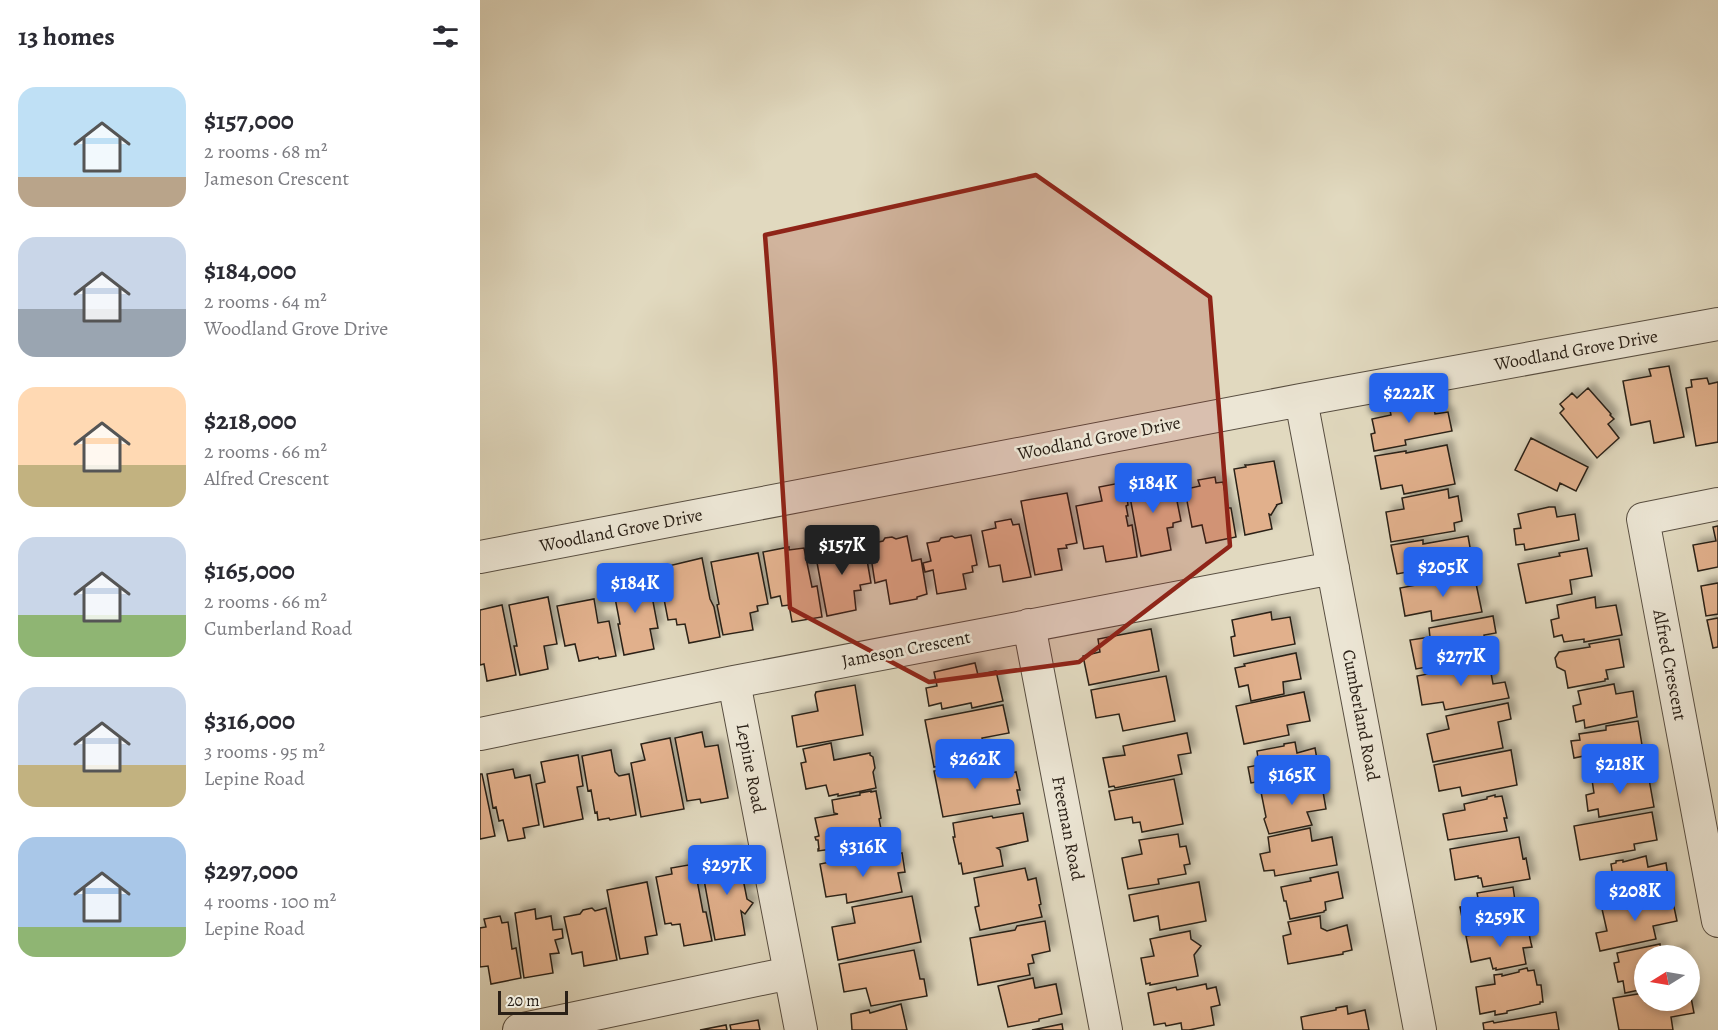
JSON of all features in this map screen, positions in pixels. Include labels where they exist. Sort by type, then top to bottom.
[{"type":"street","name":"Woodland Grove Drive","points":[[480,557],[1301,400],[1718,324]]},
{"type":"street","name":"Cumberland Road","points":[[1301,400],[1420,1030]]},
{"type":"street","name":"Alfred Crescent","points":[[1718,504],[1643,519],[1718,921]]},
{"type":"street","name":"Jameson Crescent","points":[[480,734],[734,682],[1333,568]]},
{"type":"street","name":"Freeman Road","points":[[1029,626],[1106,1030]]},
{"type":"street","name":"Lepine Road","points":[[734,682],[801,1030]]},
{"type":"street","points":[[519,1030],[790,973]]},
{"type":"highlighted area","points":[[1036,175],[1210,297],[1230,546],[1079,662],[929,682],[790,608],[765,235]]},
{"type":"building","points":[[1669,366],[1684,437],[1654,443],[1650,421],[1631,425],[1623,381],[1651,376],[1649,369]]},
{"type":"building","points":[[1707,378],[1709,384],[1718,382],[1718,442],[1696,446],[1686,388],[1692,387],[1691,380]]},
{"type":"building","points":[[1588,388],[1611,414],[1614,419],[1608,424],[1619,438],[1597,458],[1560,413],[1564,409],[1560,404],[1572,393],[1577,398]]},
{"type":"building","points":[[1432,398],[1435,414],[1448,412],[1452,431],[1405,440],[1406,445],[1374,451],[1371,434],[1375,433],[1372,419],[1391,415],[1389,406]]},
{"type":"building","points":[[1531,438],[1588,467],[1576,491],[1560,483],[1557,491],[1515,470]]},
{"type":"building","points":[[1447,445],[1455,484],[1404,494],[1402,485],[1381,489],[1375,456]]},
{"type":"building","points":[[1274,461],[1282,503],[1276,505],[1271,515],[1269,514],[1272,529],[1245,535],[1234,469]]},
{"type":"building","points":[[1146,477],[1148,486],[1173,481],[1181,521],[1167,528],[1171,550],[1141,556],[1127,481]]},
{"type":"building","points":[[1215,477],[1216,483],[1223,482],[1228,508],[1231,508],[1236,537],[1206,543],[1202,525],[1192,527],[1186,489],[1200,486],[1198,480]]},
{"type":"building","points":[[1120,483],[1122,492],[1126,492],[1128,516],[1126,516],[1128,526],[1132,525],[1137,557],[1106,562],[1103,546],[1084,549],[1076,506],[1102,501],[1099,487]]},
{"type":"building","points":[[1448,489],[1449,498],[1458,496],[1462,521],[1454,523],[1455,531],[1391,542],[1386,512],[1404,509],[1402,498]]},
{"type":"building","points":[[1067,493],[1077,543],[1058,549],[1062,570],[1035,575],[1021,501]]},
{"type":"building","points":[[1555,507],[1557,517],[1575,514],[1579,540],[1525,550],[1524,544],[1516,545],[1514,529],[1521,528],[1518,514]]},
{"type":"building","points":[[1011,519],[1013,525],[1019,524],[1031,577],[1003,582],[1000,565],[989,567],[982,531],[996,528],[995,522]]},
{"type":"building","points":[[1718,526],[1718,567],[1698,571],[1693,545],[1716,541],[1713,527]]},
{"type":"building","points":[[971,535],[977,565],[972,566],[973,572],[963,574],[966,589],[937,594],[933,570],[925,572],[923,563],[931,561],[927,543],[952,536],[955,538]]},
{"type":"building","points":[[907,536],[912,561],[921,559],[927,594],[917,599],[890,604],[886,580],[875,583],[869,544],[883,541],[885,538],[896,539]]},
{"type":"building","points":[[1468,536],[1474,570],[1420,580],[1418,570],[1397,574],[1391,545],[1423,540],[1423,544]]},
{"type":"building","points":[[864,543],[871,583],[860,585],[861,590],[854,591],[856,610],[827,616],[815,552],[840,544],[844,547]]},
{"type":"building","points":[[789,547],[789,550],[804,548],[812,587],[817,586],[822,617],[792,622],[789,605],[782,606],[780,596],[771,598],[763,552]]},
{"type":"building","points":[[1587,548],[1592,576],[1570,580],[1572,594],[1526,603],[1518,564]]},
{"type":"building","points":[[758,553],[768,604],[757,606],[758,611],[750,613],[753,630],[723,635],[711,562]]},
{"type":"building","points":[[702,558],[720,637],[689,643],[685,624],[677,625],[676,619],[668,620],[659,573],[661,573],[660,568]]},
{"type":"building","points":[[1474,574],[1482,612],[1432,621],[1431,611],[1405,616],[1400,588]]},
{"type":"building","points":[[648,575],[658,628],[650,629],[654,649],[624,655],[612,582]]},
{"type":"building","points":[[1718,583],[1718,614],[1706,616],[1701,586]]},
{"type":"building","points":[[548,597],[557,644],[544,646],[548,669],[520,675],[509,605]]},
{"type":"building","points":[[1595,597],[1596,608],[1616,605],[1622,635],[1584,642],[1584,639],[1564,642],[1562,635],[1554,637],[1551,620],[1559,618],[1557,605]]},
{"type":"building","points":[[594,599],[598,623],[609,621],[616,656],[579,661],[575,644],[565,646],[557,606]]},
{"type":"building","points":[[502,605],[516,675],[487,681],[484,664],[480,665],[480,610]]},
{"type":"building","points":[[1271,612],[1272,620],[1290,617],[1295,644],[1234,656],[1231,637],[1235,636],[1232,620]]},
{"type":"building","points":[[1493,616],[1496,633],[1484,635],[1488,656],[1416,669],[1410,640],[1430,637],[1429,628]]},
{"type":"building","points":[[1718,618],[1718,647],[1713,648],[1707,620]]},
{"type":"building","points":[[1151,629],[1159,671],[1089,685],[1083,656],[1100,652],[1098,639]]},
{"type":"building","points":[[1619,639],[1624,667],[1606,670],[1608,679],[1605,681],[1568,688],[1565,671],[1557,667],[1555,658],[1559,652]]},
{"type":"building","points":[[1296,653],[1301,679],[1283,682],[1284,694],[1251,701],[1248,685],[1239,687],[1235,668]]},
{"type":"building","points":[[1489,662],[1493,684],[1505,682],[1509,698],[1445,710],[1443,702],[1422,705],[1417,676]]},
{"type":"building","points":[[975,663],[978,675],[996,671],[1003,701],[972,708],[971,703],[942,709],[941,703],[929,706],[926,688],[937,686],[934,672]]},
{"type":"building","points":[[1166,676],[1175,721],[1123,731],[1119,714],[1096,718],[1091,690]]},
{"type":"building","points":[[1614,684],[1616,694],[1633,691],[1637,717],[1585,728],[1584,720],[1576,722],[1573,706],[1581,704],[1578,691]]},
{"type":"building","points":[[855,685],[863,735],[797,747],[792,716],[818,711],[816,692]]},
{"type":"building","points":[[1304,692],[1310,721],[1287,725],[1289,735],[1244,744],[1236,706]]},
{"type":"building","points":[[1508,703],[1511,719],[1498,722],[1503,748],[1433,762],[1427,734],[1449,729],[1446,716]]},
{"type":"building","points":[[1003,705],[1009,733],[982,738],[986,757],[934,767],[925,720]]},
{"type":"building","points":[[1638,721],[1643,751],[1624,756],[1626,763],[1586,771],[1584,756],[1574,758],[1571,741],[1580,740],[1579,734],[1606,730],[1606,726]]},
{"type":"building","points":[[702,732],[705,747],[718,745],[728,798],[701,803],[700,799],[687,801],[675,738]]},
{"type":"building","points":[[1187,733],[1191,753],[1178,755],[1182,774],[1115,788],[1114,786],[1109,787],[1103,758],[1125,755],[1123,746]]},
{"type":"building","points":[[670,738],[684,809],[641,817],[631,763],[645,760],[641,744]]},
{"type":"building","points":[[1295,742],[1297,753],[1315,748],[1320,776],[1263,788],[1262,781],[1251,783],[1248,767],[1259,765],[1257,751]]},
{"type":"building","points":[[831,743],[834,760],[870,753],[875,768],[873,772],[876,788],[838,796],[838,794],[829,796],[826,785],[806,789],[801,763],[806,762],[803,749]]},
{"type":"building","points":[[611,750],[615,772],[619,776],[629,774],[636,815],[598,820],[591,790],[588,791],[582,756]]},
{"type":"building","points":[[1511,750],[1517,785],[1462,796],[1460,787],[1439,791],[1434,765]]},
{"type":"building","points":[[578,755],[583,786],[577,787],[583,819],[544,827],[536,784],[545,782],[541,762]]},
{"type":"building","points":[[986,762],[991,777],[1016,772],[1020,804],[943,817],[934,771]]},
{"type":"building","points":[[513,769],[515,778],[530,775],[539,825],[523,828],[525,838],[508,841],[503,820],[499,821],[496,807],[493,808],[487,774]]},
{"type":"building","points":[[1630,772],[1631,782],[1649,779],[1654,807],[1599,817],[1598,809],[1588,811],[1586,795],[1594,793],[1592,780]]},
{"type":"building","points":[[480,774],[482,774],[495,836],[480,839]]},
{"type":"building","points":[[1174,779],[1183,824],[1142,832],[1140,822],[1133,823],[1132,817],[1115,820],[1109,791]]},
{"type":"building","points":[[1321,780],[1326,809],[1307,812],[1312,825],[1269,834],[1264,819],[1266,817],[1261,792]]},
{"type":"building","points":[[876,791],[881,829],[852,836],[854,846],[818,851],[818,840],[815,837],[819,836],[815,818],[838,814],[834,813],[832,800]]},
{"type":"building","points":[[1495,795],[1495,797],[1502,796],[1507,818],[1504,818],[1507,831],[1448,840],[1443,814],[1465,810],[1464,804]]},
{"type":"building","points":[[1652,812],[1657,840],[1634,844],[1635,850],[1580,860],[1574,826]]},
{"type":"building","points":[[1023,813],[1028,841],[997,848],[1000,850],[1003,866],[963,874],[953,837],[955,837],[953,823]]},
{"type":"building","points":[[1310,828],[1312,841],[1332,837],[1337,865],[1275,876],[1274,870],[1264,871],[1260,854],[1270,852],[1268,837]]},
{"type":"building","points":[[1178,834],[1180,847],[1186,846],[1190,864],[1184,865],[1186,874],[1158,879],[1159,884],[1128,889],[1122,858],[1142,854],[1139,840]]},
{"type":"building","points":[[1519,837],[1530,879],[1483,887],[1481,878],[1478,876],[1455,880],[1450,849]]},
{"type":"building","points":[[737,849],[747,899],[753,903],[745,914],[741,911],[745,935],[715,940],[702,869],[721,865],[719,853]]},
{"type":"building","points":[[902,853],[905,872],[898,873],[902,892],[847,903],[846,894],[826,897],[820,864],[850,858],[851,863]]},
{"type":"building","points":[[1646,856],[1648,867],[1666,863],[1670,890],[1617,902],[1616,894],[1608,895],[1605,878],[1613,877],[1611,864],[1616,861],[1623,860],[1623,862]]},
{"type":"building","points":[[694,864],[703,912],[706,912],[712,941],[684,946],[680,924],[665,924],[656,877],[672,874],[671,868]]},
{"type":"building","points":[[1025,868],[1028,880],[1036,878],[1042,917],[980,930],[975,907],[979,906],[974,878]]},
{"type":"building","points":[[1338,872],[1343,898],[1325,902],[1324,912],[1290,919],[1281,887],[1311,881],[1310,878]]},
{"type":"building","points":[[647,882],[657,935],[645,937],[648,954],[620,959],[607,890]]},
{"type":"building","points":[[1199,882],[1206,921],[1160,930],[1158,916],[1134,921],[1129,895]]},
{"type":"building","points":[[1513,887],[1515,901],[1523,900],[1527,918],[1519,920],[1520,925],[1465,933],[1460,907],[1479,903],[1477,893]]},
{"type":"building","points":[[1671,893],[1677,921],[1653,926],[1656,939],[1600,951],[1596,933],[1607,931],[1602,909]]},
{"type":"building","points":[[912,896],[921,942],[838,960],[832,927],[855,923],[852,907]]},
{"type":"building","points":[[592,908],[595,911],[606,908],[617,960],[584,966],[582,952],[572,954],[564,917],[580,914],[583,910]]},
{"type":"building","points":[[535,909],[536,919],[551,916],[553,930],[562,929],[563,938],[555,940],[559,953],[550,954],[553,973],[524,978],[515,913]]},
{"type":"building","points":[[500,916],[502,923],[508,922],[512,949],[516,948],[521,978],[491,984],[488,966],[480,967],[480,928],[486,927],[484,919]]},
{"type":"building","points":[[1320,916],[1321,928],[1327,931],[1347,925],[1352,950],[1343,952],[1343,954],[1288,964],[1283,936],[1291,934],[1288,922]]},
{"type":"building","points":[[1045,921],[1050,951],[1032,955],[1034,963],[1028,964],[1030,975],[978,985],[970,938],[1015,930],[1017,926]]},
{"type":"building","points":[[1528,929],[1532,947],[1523,948],[1526,964],[1496,970],[1496,968],[1493,969],[1490,958],[1471,962],[1466,936],[1491,932],[1491,935]]},
{"type":"building","points":[[1190,931],[1191,939],[1201,946],[1194,955],[1198,976],[1146,984],[1141,958],[1154,956],[1150,939]]},
{"type":"building","points":[[1634,949],[1634,991],[1625,993],[1623,981],[1618,982],[1614,963],[1619,962],[1617,953]]},
{"type":"building","points":[[914,950],[920,979],[924,979],[927,996],[871,1006],[866,988],[844,992],[839,964]]},
{"type":"building","points":[[1527,968],[1528,971],[1534,970],[1537,985],[1541,985],[1543,1002],[1507,1011],[1507,1013],[1495,1015],[1495,1011],[1480,1014],[1476,987],[1495,984],[1494,975],[1502,974],[1502,976]]},
{"type":"building","points":[[1033,978],[1035,988],[1056,984],[1062,1014],[1008,1027],[998,986]]},
{"type":"building","points":[[1206,984],[1207,989],[1216,987],[1220,1005],[1211,1007],[1214,1025],[1182,1030],[1181,1023],[1166,1026],[1165,1023],[1154,1025],[1148,993]]},
{"type":"building","points":[[1634,995],[1634,1011],[1694,1011],[1694,1013],[1671,1017],[1673,1030],[1619,1030],[1613,998]]},
{"type":"building","points":[[901,1004],[907,1030],[852,1030],[851,1014],[869,1010],[870,1013]]},
{"type":"building","points":[[1347,1006],[1348,1014],[1365,1010],[1369,1030],[1303,1030],[1301,1017]]},
{"type":"building","points":[[1556,1012],[1559,1030],[1484,1030],[1483,1023]]},
{"type":"building","points":[[758,1020],[760,1030],[731,1030],[730,1025]]},
{"type":"building","points":[[1062,1024],[1063,1030],[1032,1030]]},
{"type":"building","points":[[726,1025],[727,1030],[700,1030]]}]
